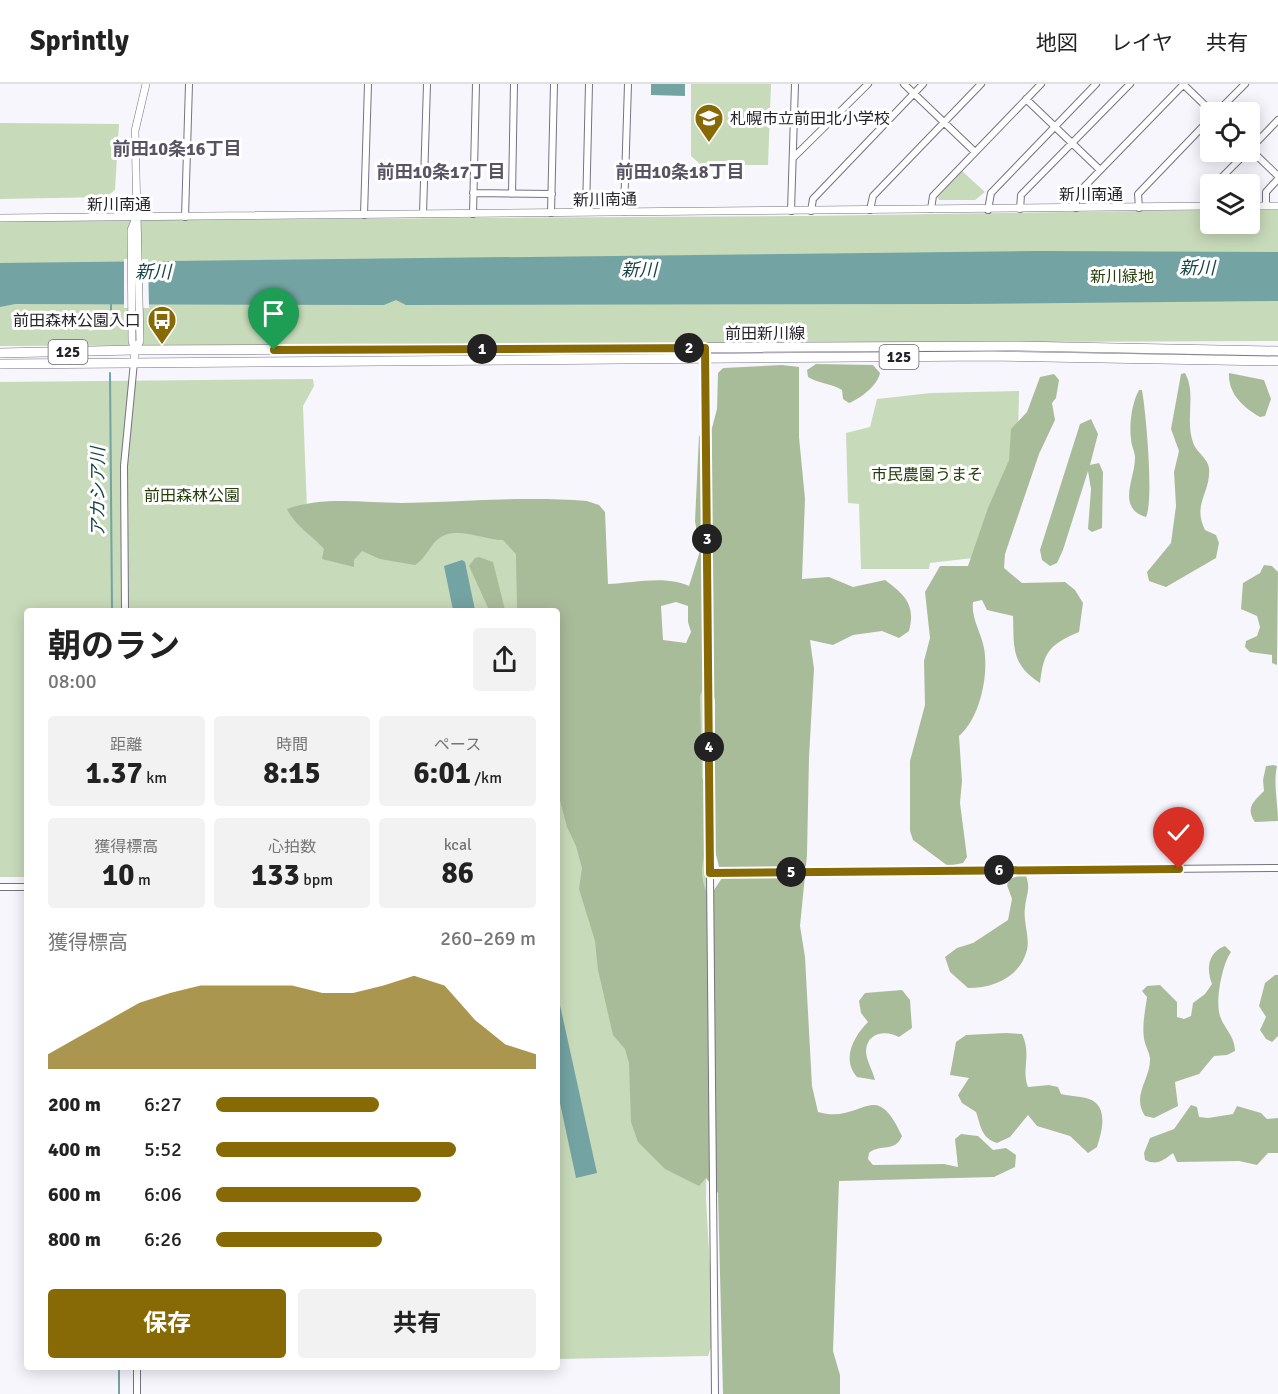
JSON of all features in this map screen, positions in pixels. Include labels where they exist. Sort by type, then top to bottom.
[{"type":"main road","name":"前田新川線","points":[[0,353],[136,344],[705,348],[1015,346],[1278,351]]},
{"type":"main road","name":"前田新川線","points":[[0,364],[992,356],[1278,361]]},
{"type":"street","points":[[125,608],[124,466],[136,344],[135,131],[146,84]]},
{"type":"street","points":[[185,217],[189,84]]},
{"type":"street","points":[[364,215],[368,84]]},
{"type":"street","points":[[423,214],[427,84]]},
{"type":"street","points":[[473,214],[476,84]]},
{"type":"street","points":[[512,194],[514,84]]},
{"type":"street","points":[[551,213],[554,84]]},
{"type":"street","points":[[586,212],[589,84]]},
{"type":"street","points":[[624,212],[628,84]]},
{"type":"street","points":[[791,211],[795,84]]},
{"type":"street","points":[[793,158],[868,84]]},
{"type":"street","points":[[904,84],[975,152]]},
{"type":"street","points":[[811,211],[813,199],[923,84]]},
{"type":"street","points":[[870,210],[873,196],[981,84]]},
{"type":"street","points":[[931,209],[933,196],[1041,84]]},
{"type":"street","points":[[988,210],[991,193],[1096,84]]},
{"type":"street","points":[[1020,209],[1021,195],[1130,84]]},
{"type":"street","points":[[1076,207],[1078,194],[1183,84],[1202,102]]},
{"type":"street","points":[[1227,102],[1245,84]]},
{"type":"street","points":[[1026,99],[1100,170]]},
{"type":"street","points":[[1260,139],[1278,120]]},
{"type":"street","points":[[1140,208],[1138,194],[1200,129]]},
{"type":"street","points":[[1260,161],[1278,178],[1266,192],[1266,206]]},
{"type":"street","points":[[1225,174],[1237,162]]},
{"type":"street","points":[[473,193],[552,194]]},
{"type":"street","name":"新川南通","points":[[0,218],[1200,206]]},
{"type":"street","points":[[1260,206],[1278,206]]},
{"type":"street","points":[[705,348],[715,1394]]},
{"type":"street","points":[[710,873],[1278,867]]},
{"type":"street","points":[[0,887],[24,887]]},
{"type":"street","points":[[137,1370],[137,1394]]},
{"type":"green space","points":[[691,84],[771,84],[768,165],[701,165],[691,156]]},
{"type":"green space","points":[[0,123],[119,124],[115,190],[106,197],[0,199]]},
{"type":"green space","points":[[962,171],[985,192],[975,200],[939,200],[938,197]]},
{"type":"green space","name":"新川緑地","points":[[1278,209],[1278,341],[0,346],[0,221],[805,216],[1200,210],[1200,234],[1260,234],[1260,210]]},
{"type":"green space","name":"前田森林公園","points":[[313,379],[314,386],[303,406],[307,510],[594,509],[601,587],[657,652],[702,651],[710,879],[706,1199],[714,1338],[708,1356],[560,1359],[560,608],[24,608],[24,877],[0,877],[0,382]]},
{"type":"green space","name":"市民農園うまそ","points":[[1019,391],[1018,436],[973,558],[930,563],[929,569],[861,569],[859,504],[848,503],[846,433],[870,427],[877,399],[931,393]]},
{"type":"shaded area","points":[[816,364],[873,365],[880,373],[879,378],[868,391],[849,403],[843,399],[842,390],[808,377],[807,370]]},
{"type":"shaded area","points":[[782,365],[799,367],[799,437],[805,499],[802,579],[829,577],[853,587],[885,580],[907,601],[911,614],[909,631],[899,638],[882,631],[853,635],[833,645],[810,640],[814,669],[807,855],[800,926],[805,957],[812,1086],[818,1112],[846,1113],[875,1105],[883,1108],[892,1118],[902,1136],[896,1144],[869,1153],[868,1159],[873,1165],[944,1164],[958,1167],[955,1139],[961,1134],[978,1136],[993,1150],[1006,1148],[1016,1155],[1015,1167],[994,1177],[839,1181],[833,1351],[840,1375],[840,1394],[723,1394],[718,1193],[706,1178],[699,1186],[665,1169],[638,1142],[631,1122],[629,1063],[625,1049],[613,1035],[598,970],[595,941],[579,889],[582,868],[560,800],[560,608],[517,608],[516,554],[503,540],[452,533],[437,540],[415,565],[380,559],[362,551],[354,560],[354,567],[322,559],[324,549],[299,525],[287,509],[330,501],[402,503],[541,499],[587,501],[599,505],[605,512],[608,584],[659,580],[689,586],[700,551],[695,521],[699,436],[712,428],[717,409],[718,373],[723,368]],"holes":[[[676,602],[688,606],[688,622],[691,632],[686,643],[663,640],[661,606]],[[706,683],[715,700],[715,792],[702,778],[700,696]],[[713,843],[722,878],[714,890],[713,901],[705,888],[702,872],[705,856]]]},
{"type":"shaded area","points":[[1185,373],[1190,390],[1191,436],[1209,468],[1200,513],[1205,530],[1216,535],[1219,543],[1216,558],[1166,587],[1149,581],[1147,572],[1171,543],[1176,506],[1174,472],[1179,451],[1171,429],[1181,374]]},
{"type":"shaded area","points":[[1229,373],[1264,380],[1271,399],[1265,416],[1260,417],[1238,399],[1231,387]]},
{"type":"shaded area","points":[[1054,374],[1059,380],[1056,398],[1052,403],[1055,420],[1039,454],[1005,554],[1004,568],[1022,583],[1065,582],[1075,590],[1083,603],[1079,632],[1061,641],[1050,650],[1046,656],[1040,683],[1019,662],[1014,646],[1013,616],[987,610],[982,600],[973,602],[975,619],[984,648],[984,683],[972,718],[959,736],[962,781],[960,803],[967,857],[963,863],[948,866],[913,840],[910,831],[910,761],[925,705],[924,661],[930,638],[925,592],[940,566],[968,566],[988,508],[1009,460],[1011,429],[1027,412],[1040,377]]},
{"type":"shaded area","points":[[1139,390],[1142,390],[1144,401],[1148,456],[1149,494],[1146,517],[1137,513],[1129,500],[1135,458],[1130,433],[1131,421]]},
{"type":"shaded area","points":[[1091,419],[1098,434],[1090,465],[1099,463],[1103,472],[1102,528],[1092,532],[1088,529],[1091,489],[1088,471],[1063,550],[1057,563],[1050,566],[1042,560],[1040,550],[1080,424]]},
{"type":"shaded area","points":[[479,557],[493,562],[504,608],[488,608],[469,566],[475,558]]},
{"type":"shaded area","points":[[1264,565],[1272,566],[1278,572],[1277,665],[1272,663],[1272,655],[1250,652],[1245,647],[1246,641],[1257,636],[1260,627],[1257,616],[1241,609],[1243,583],[1260,573]]},
{"type":"shaded area","points":[[1266,766],[1277,766],[1278,821],[1255,822],[1251,813],[1252,805],[1264,791],[1263,780]]},
{"type":"shaded area","points":[[1026,876],[1028,884],[1025,913],[1028,945],[1024,959],[1005,979],[987,986],[968,988],[950,972],[945,957],[957,948],[973,943],[1008,920],[1012,899],[1007,885],[1010,879]]},
{"type":"shaded area","points":[[1225,946],[1231,952],[1222,974],[1219,1010],[1222,1021],[1232,1037],[1235,1051],[1227,1055],[1214,1056],[1199,1074],[1175,1082],[1178,1106],[1154,1118],[1145,1116],[1140,1101],[1150,1058],[1143,1034],[1147,997],[1142,991],[1147,986],[1160,985],[1177,1002],[1177,1017],[1184,1019],[1191,1016],[1193,1003],[1205,994],[1212,984],[1209,967],[1212,957],[1215,952]]},
{"type":"shaded area","points":[[1278,975],[1278,1036],[1272,1042],[1266,1039],[1260,1030],[1266,1017],[1259,1006],[1265,983]]},
{"type":"shaded area","points":[[902,990],[910,1000],[912,1028],[899,1037],[883,1033],[873,1036],[866,1051],[875,1080],[857,1077],[850,1063],[851,1048],[858,1034],[868,1022],[861,1013],[859,1001],[865,993]]},
{"type":"shaded area","points":[[1022,1034],[1026,1049],[1028,1087],[1049,1085],[1058,1087],[1061,1094],[1089,1099],[1099,1107],[1102,1120],[1097,1147],[1088,1153],[1070,1136],[1037,1126],[1028,1115],[1010,1137],[997,1143],[985,1135],[976,1112],[962,1103],[958,1095],[969,1078],[950,1075],[956,1042],[966,1035]]},
{"type":"shaded area","points":[[1191,1105],[1197,1107],[1199,1117],[1233,1114],[1237,1106],[1261,1113],[1267,1119],[1278,1118],[1278,1153],[1268,1153],[1257,1165],[1239,1161],[1177,1162],[1173,1153],[1157,1162],[1145,1160],[1144,1153],[1150,1138],[1174,1129]]},
{"type":"water","points":[[651,84],[685,84],[685,96],[651,95]]},
{"type":"water","name":"新川","points":[[1038,251],[1278,252],[1278,301],[406,305],[396,300],[384,305],[15,304],[0,307],[0,263]]},
{"type":"water","points":[[462,560],[465,562],[475,608],[453,608],[444,566]]},
{"type":"water","points":[[560,1005],[597,1173],[576,1178],[560,1103]]},
{"type":"pier","points":[[124,259],[148,259],[149,308],[124,308]]},
{"type":"waterway","name":"アカシア川","points":[[111,303],[111,315]]},
{"type":"waterway","name":"アカシア川","points":[[110,373],[112,608]]},
{"type":"waterway","name":"アカシア川","points":[[119,1370],[119,1394]]},
{"type":"place","name":"札幌市立前田北小学校","points":[[709,144]]},
{"type":"place","name":"前田森林公園入口","points":[[162,346]]},
{"type":"district","name":"前田10条16丁目","points":[[177,149]]},
{"type":"district","name":"前田10条17丁目","points":[[441,172]]},
{"type":"district","name":"前田10条18丁目","points":[[680,172]]},
{"type":"route","points":[[274,350],[705,348],[710,873],[1179,869]]}]
